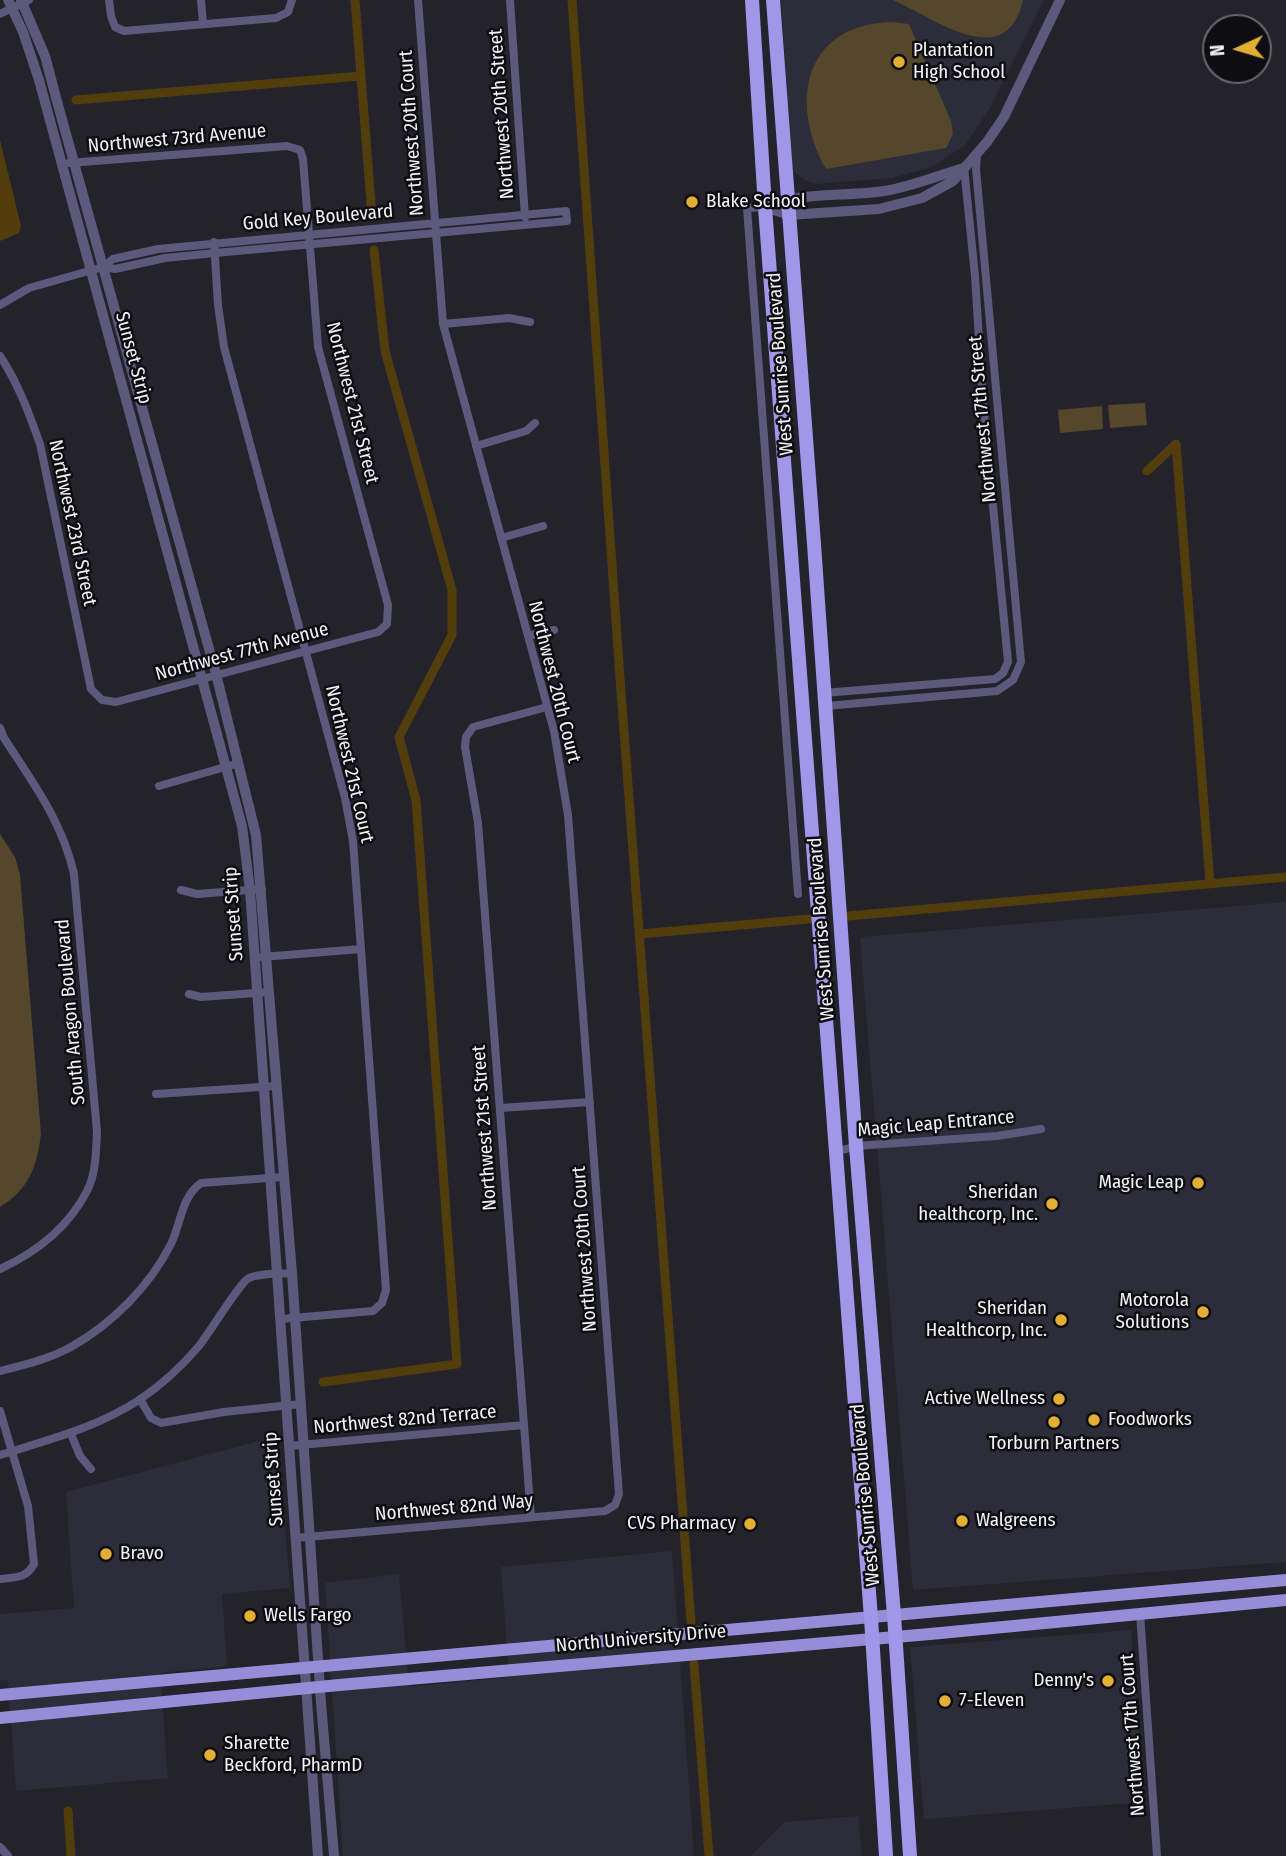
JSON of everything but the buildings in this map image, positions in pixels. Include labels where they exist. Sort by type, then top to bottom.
[{"type":"highway","name":"West Sunrise Boulevard","points":[[752,0],[765,207],[871,1618],[886,1856]]},
{"type":"highway","name":"West Sunrise Boulevard","points":[[773,0],[856,1146],[911,1856]]},
{"type":"highway","points":[[803,705],[827,732]]},
{"type":"main road","name":"North University Drive","points":[[0,1695],[1286,1580]]},
{"type":"main road","points":[[1140,1613],[1144,1603],[1157,1592]]},
{"type":"main road","points":[[1109,1616],[1130,1604],[1135,1593]]},
{"type":"main road","name":"North University Drive","points":[[0,1718],[1286,1600]]},
{"type":"main road","points":[[69,1712],[82,1688]]},
{"type":"street","points":[[109,0],[116,27],[124,31],[276,18],[289,12],[292,0]]},
{"type":"street","points":[[201,0],[203,24]]},
{"type":"street","name":"Northwest 20th Court","points":[[418,0],[443,324],[554,732],[568,815],[619,1494],[615,1505]]},
{"type":"street","name":"Northwest 20th Street","points":[[510,0],[526,225]]},
{"type":"street","points":[[765,207],[789,215],[894,207],[922,198],[953,181],[977,154],[1003,117],[1060,0]]},
{"type":"street","points":[[0,14],[10,4],[24,1]]},
{"type":"street","name":"Sunset Strip","points":[[24,1],[45,56],[75,163],[216,674],[256,835],[292,1273],[334,1856]]},
{"type":"street","name":"Sunset Strip","points":[[10,4],[27,43],[62,164],[242,826],[250,890],[318,1856]]},
{"type":"street","name":"Northwest 73rd Avenue","points":[[62,164],[295,147]]},
{"type":"street","name":"Northwest 21st Street","points":[[295,147],[300,150],[303,159],[318,347],[388,605],[387,624]]},
{"type":"street","name":"Northwest 17th Street","points":[[825,699],[997,691],[1013,680],[1020,662],[976,169],[977,154]]},
{"type":"street","points":[[798,894],[747,208],[765,207],[788,198],[891,190],[964,167]]},
{"type":"street","name":"Northwest 17th Street","points":[[825,699],[995,679],[1003,673],[1008,662],[964,167]]},
{"type":"street","name":"Gold Key Boulevard","points":[[0,305],[29,288],[103,267],[115,269],[165,258],[308,244],[435,229],[525,215],[566,211],[567,221],[526,225],[435,229],[307,234],[214,242],[113,258],[103,267]]},
{"type":"street","name":"Northwest 21st Court","points":[[214,242],[224,347],[345,798],[353,841],[386,1290],[382,1303],[373,1311],[295,1318]]},
{"type":"street","points":[[443,324],[509,318],[530,322]]},
{"type":"street","name":"Northwest 23rd Street","points":[[0,356],[27,407],[40,444],[91,689],[102,700]]},
{"type":"street","points":[[476,446],[526,431],[535,423]]},
{"type":"street","points":[[501,538],[543,526]]},
{"type":"street","name":"Northwest 77th Avenue","points":[[102,700],[116,702],[204,679],[378,632],[387,624]]},
{"type":"street","points":[[528,636],[554,630]]},
{"type":"street","points":[[783,700],[803,705]]},
{"type":"street","name":"Northwest 21st Street","points":[[531,1517],[478,823],[465,747],[466,737],[473,727],[547,707]]},
{"type":"street","name":"South Aragon Boulevard","points":[[0,728],[59,825],[69,848],[74,873],[97,1132],[96,1156],[88,1190],[70,1216],[54,1237],[27,1256],[0,1269]]},
{"type":"street","points":[[159,786],[239,763]]},
{"type":"street","points":[[181,890],[197,894],[262,889]]},
{"type":"street","points":[[255,958],[360,949]]},
{"type":"street","points":[[189,994],[201,997],[269,992]]},
{"type":"street","points":[[156,1094],[276,1086]]},
{"type":"street","points":[[500,1108],[590,1102]]},
{"type":"street","name":"Magic Leap Entrance","points":[[835,1152],[856,1146],[997,1136],[1041,1129]]},
{"type":"street","points":[[0,1371],[37,1361],[70,1347],[108,1322],[141,1289],[163,1261],[175,1237],[192,1189],[201,1183],[283,1177]]},
{"type":"street","points":[[0,1455],[71,1434],[100,1422],[140,1399],[170,1375],[197,1348],[228,1306],[241,1283],[250,1277],[292,1273]]},
{"type":"street","points":[[281,1318],[295,1318]]},
{"type":"street","points":[[140,1399],[151,1418],[161,1423],[225,1412],[301,1404]]},
{"type":"street","points":[[0,1411],[28,1506],[34,1564],[23,1577],[0,1578]]},
{"type":"street","name":"Northwest 82nd Terrace","points":[[289,1446],[524,1425]]},
{"type":"street","points":[[71,1434],[80,1456],[91,1469]]},
{"type":"street","name":"Northwest 82nd Way","points":[[295,1538],[606,1511],[615,1505]]},
{"type":"street","name":"Northwest 17th Court","points":[[1140,1613],[1157,1856]]},
{"type":"shaded area","name":"Plantation High School","points":[[781,0],[1044,0],[989,110],[965,145],[932,167],[892,178],[816,184],[793,171]]},
{"type":"shaded area","points":[[893,0],[1023,0],[1014,22],[1001,34],[985,37],[947,27]]},
{"type":"shaded area","points":[[891,22],[909,24],[951,121],[953,134],[946,148],[826,169],[808,119],[807,94],[812,72],[822,52],[839,37],[861,26]]},
{"type":"shaded area","points":[[0,140],[21,226],[19,233],[0,241]]},
{"type":"shaded area","points":[[1145,403],[1147,425],[1110,428],[1108,405]]},
{"type":"shaded area","points":[[1102,406],[1103,429],[1060,433],[1058,410]]},
{"type":"shaded area","points":[[0,834],[15,857],[20,875],[41,1134],[34,1167],[25,1185],[0,1207]]},
{"type":"shaded area","points":[[1286,902],[1286,1562],[913,1590],[860,937]]},
{"type":"shaded area","points":[[278,1436],[290,1588],[222,1594],[227,1666],[160,1673],[168,1778],[16,1791],[8,1680],[0,1681],[0,1614],[74,1608],[66,1492]]},
{"type":"shaded area","points":[[672,1551],[694,1856],[343,1856],[325,1583],[399,1574],[409,1687],[509,1677],[501,1567]]},
{"type":"shaded area","points":[[1131,1630],[1145,1802],[924,1819],[910,1647]]},
{"type":"shaded area","points":[[858,1816],[862,1856],[751,1856],[784,1822]]},
{"type":"waterway","points":[[355,0],[372,216]]},
{"type":"waterway","points":[[572,0],[644,1014],[691,1622]]},
{"type":"waterway","points":[[76,100],[361,76]]},
{"type":"waterway","points":[[323,1382],[457,1364],[416,800],[399,737],[452,635],[452,590],[385,351],[374,250]]},
{"type":"waterway","points":[[1147,471],[1176,444],[1210,883]]},
{"type":"waterway","points":[[848,916],[1286,877]]},
{"type":"waterway","points":[[640,934],[809,919]]},
{"type":"waterway","points":[[694,1664],[709,1856]]},
{"type":"waterway","points":[[68,1811],[71,1856]]},
{"type":"place","name":"Plantation High School","points":[[899,62]]},
{"type":"place","name":"Blake School","points":[[692,202]]},
{"type":"place","name":"Magic Leap","points":[[1198,1183]]},
{"type":"place","name":"Sheridan healthcorp, Inc.","points":[[1052,1204]]},
{"type":"place","name":"Motorola Solutions","points":[[1203,1312]]},
{"type":"place","name":"Sheridan Healthcorp, Inc.","points":[[1061,1320]]},
{"type":"place","name":"Active Wellness","points":[[1059,1399]]},
{"type":"place","name":"Foodworks","points":[[1094,1420]]},
{"type":"place","name":"Torburn Partners","points":[[1054,1422]]},
{"type":"place","name":"Walgreens","points":[[962,1521]]},
{"type":"place","name":"CVS Pharmacy","points":[[750,1524]]},
{"type":"place","name":"Bravo","points":[[106,1554]]},
{"type":"place","name":"Wells Fargo","points":[[250,1616]]},
{"type":"place","name":"Denny's","points":[[1108,1681]]},
{"type":"place","name":"7-Eleven","points":[[945,1701]]},
{"type":"place","name":"Sharette Beckford, PharmD","points":[[210,1755]]}]
